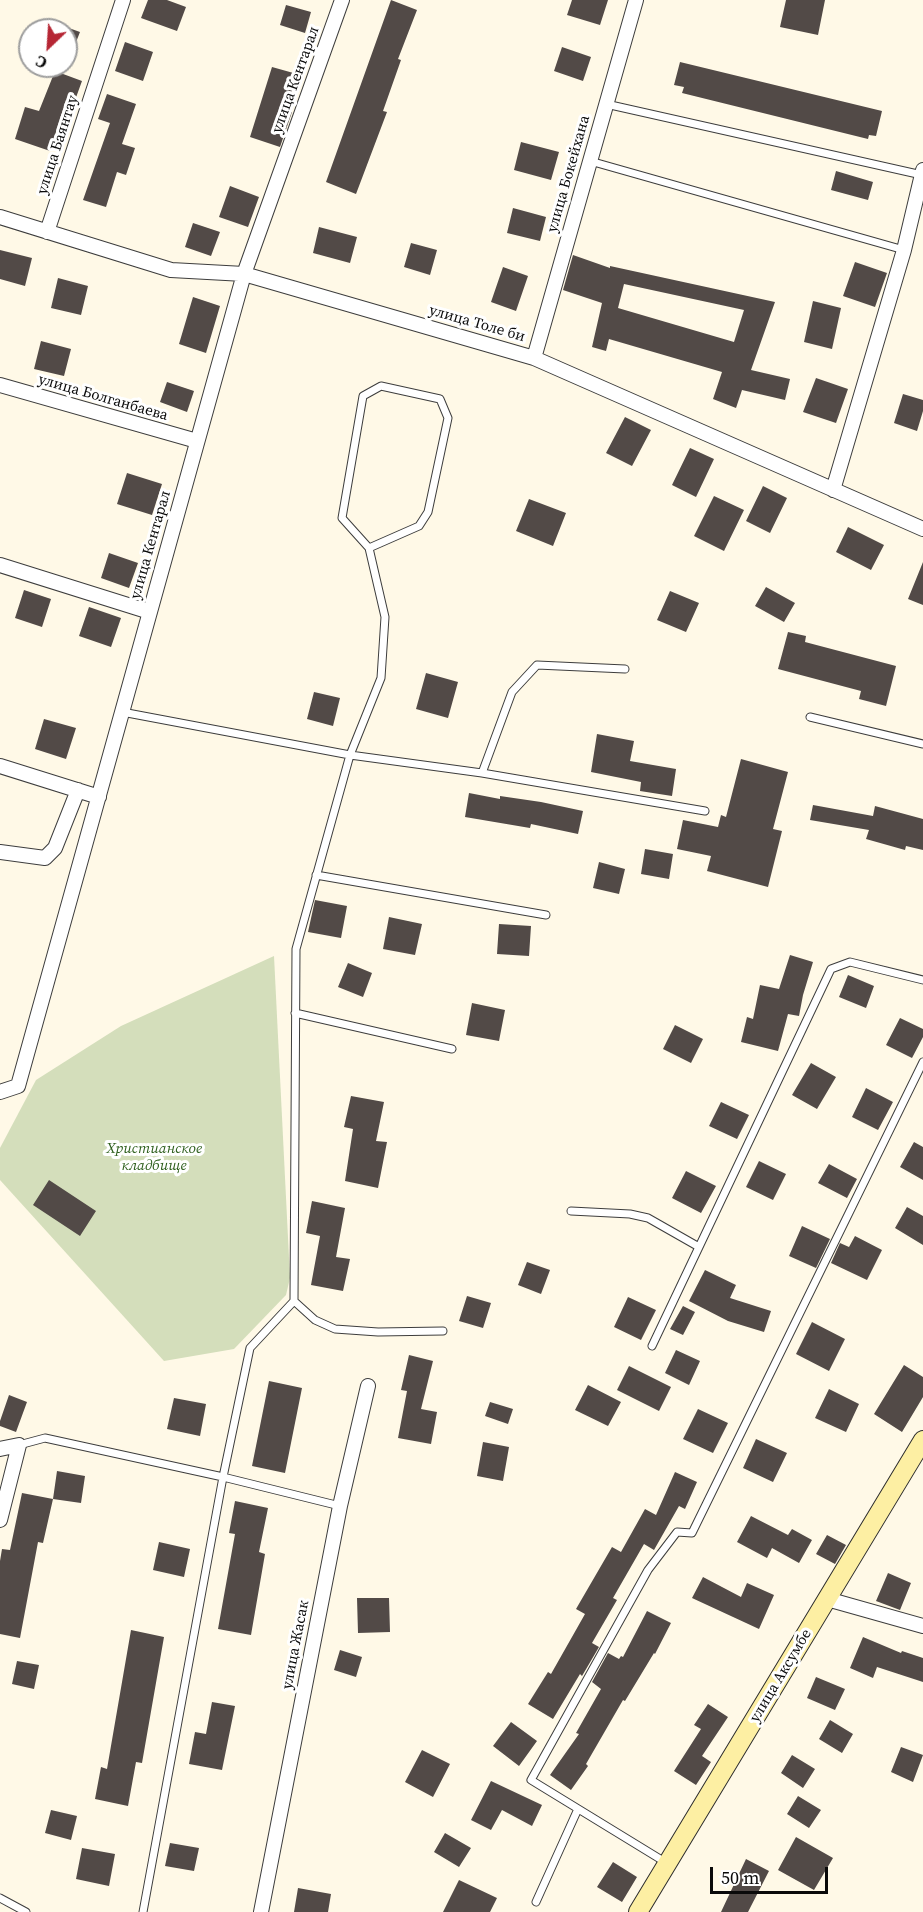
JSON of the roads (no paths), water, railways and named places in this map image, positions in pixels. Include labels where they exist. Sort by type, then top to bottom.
[{"type":"main road","name":"улица Аксумбе","points":[[638,1912],[923,1440]]},
{"type":"street","name":"улица Баянтау","points":[[47,232],[123,0]]},
{"type":"street","name":"улица Кентарал","points":[[0,1092],[18,1086],[244,274],[342,0]]},
{"type":"street","name":"улица Бокейхана","points":[[534,358],[636,0]]},
{"type":"street","points":[[833,490],[904,250],[922,173]]},
{"type":"street","name":"улица Толе би","points":[[0,217],[171,270],[244,274],[534,358],[923,529]]},
{"type":"street","name":"улица Болганбаева","points":[[0,386],[197,441]]},
{"type":"street","points":[[0,565],[150,612]]},
{"type":"street","points":[[0,766],[99,796]]},
{"type":"street","points":[[0,852],[45,858],[55,848],[78,790]]},
{"type":"street","name":"улица Жасак","points":[[261,1912],[340,1506],[368,1386]]},
{"type":"street","points":[[0,1449],[19,1445],[0,1520]]},
{"type":"street","points":[[827,1599],[923,1626]]},
{"type":"lane","points":[[606,104],[922,173]]},
{"type":"lane","points":[[590,161],[904,250]]},
{"type":"lane","points":[[143,1912],[223,1477],[250,1348],[294,1300],[296,949],[350,755],[381,678],[385,617],[369,548],[342,518],[363,396],[381,386],[440,399],[448,418],[428,512],[419,526],[369,548]]},
{"type":"lane","points":[[482,773],[512,692],[537,665],[625,669]]},
{"type":"lane","points":[[122,712],[350,755],[482,773],[705,811]]},
{"type":"lane","points":[[810,717],[923,744]]},
{"type":"lane","points":[[316,875],[546,915]]},
{"type":"lane","points":[[652,1346],[831,969],[850,962],[923,980]]},
{"type":"lane","points":[[295,1012],[452,1049]]},
{"type":"lane","points":[[668,1863],[531,1780],[648,1570],[677,1532],[692,1533],[923,1062]]},
{"type":"lane","points":[[571,1211],[630,1214],[648,1218],[699,1247]]},
{"type":"lane","points":[[294,1300],[315,1320],[334,1329],[378,1332],[443,1331]]},
{"type":"lane","points":[[19,1445],[45,1438],[223,1477],[340,1506]]},
{"type":"lane","points":[[536,1902],[578,1809]]},
{"type":"lane","points":[[0,1898],[26,1912]]},
{"type":"park label","name":"Христианское кладбище","points":[[154,1158]]}]
